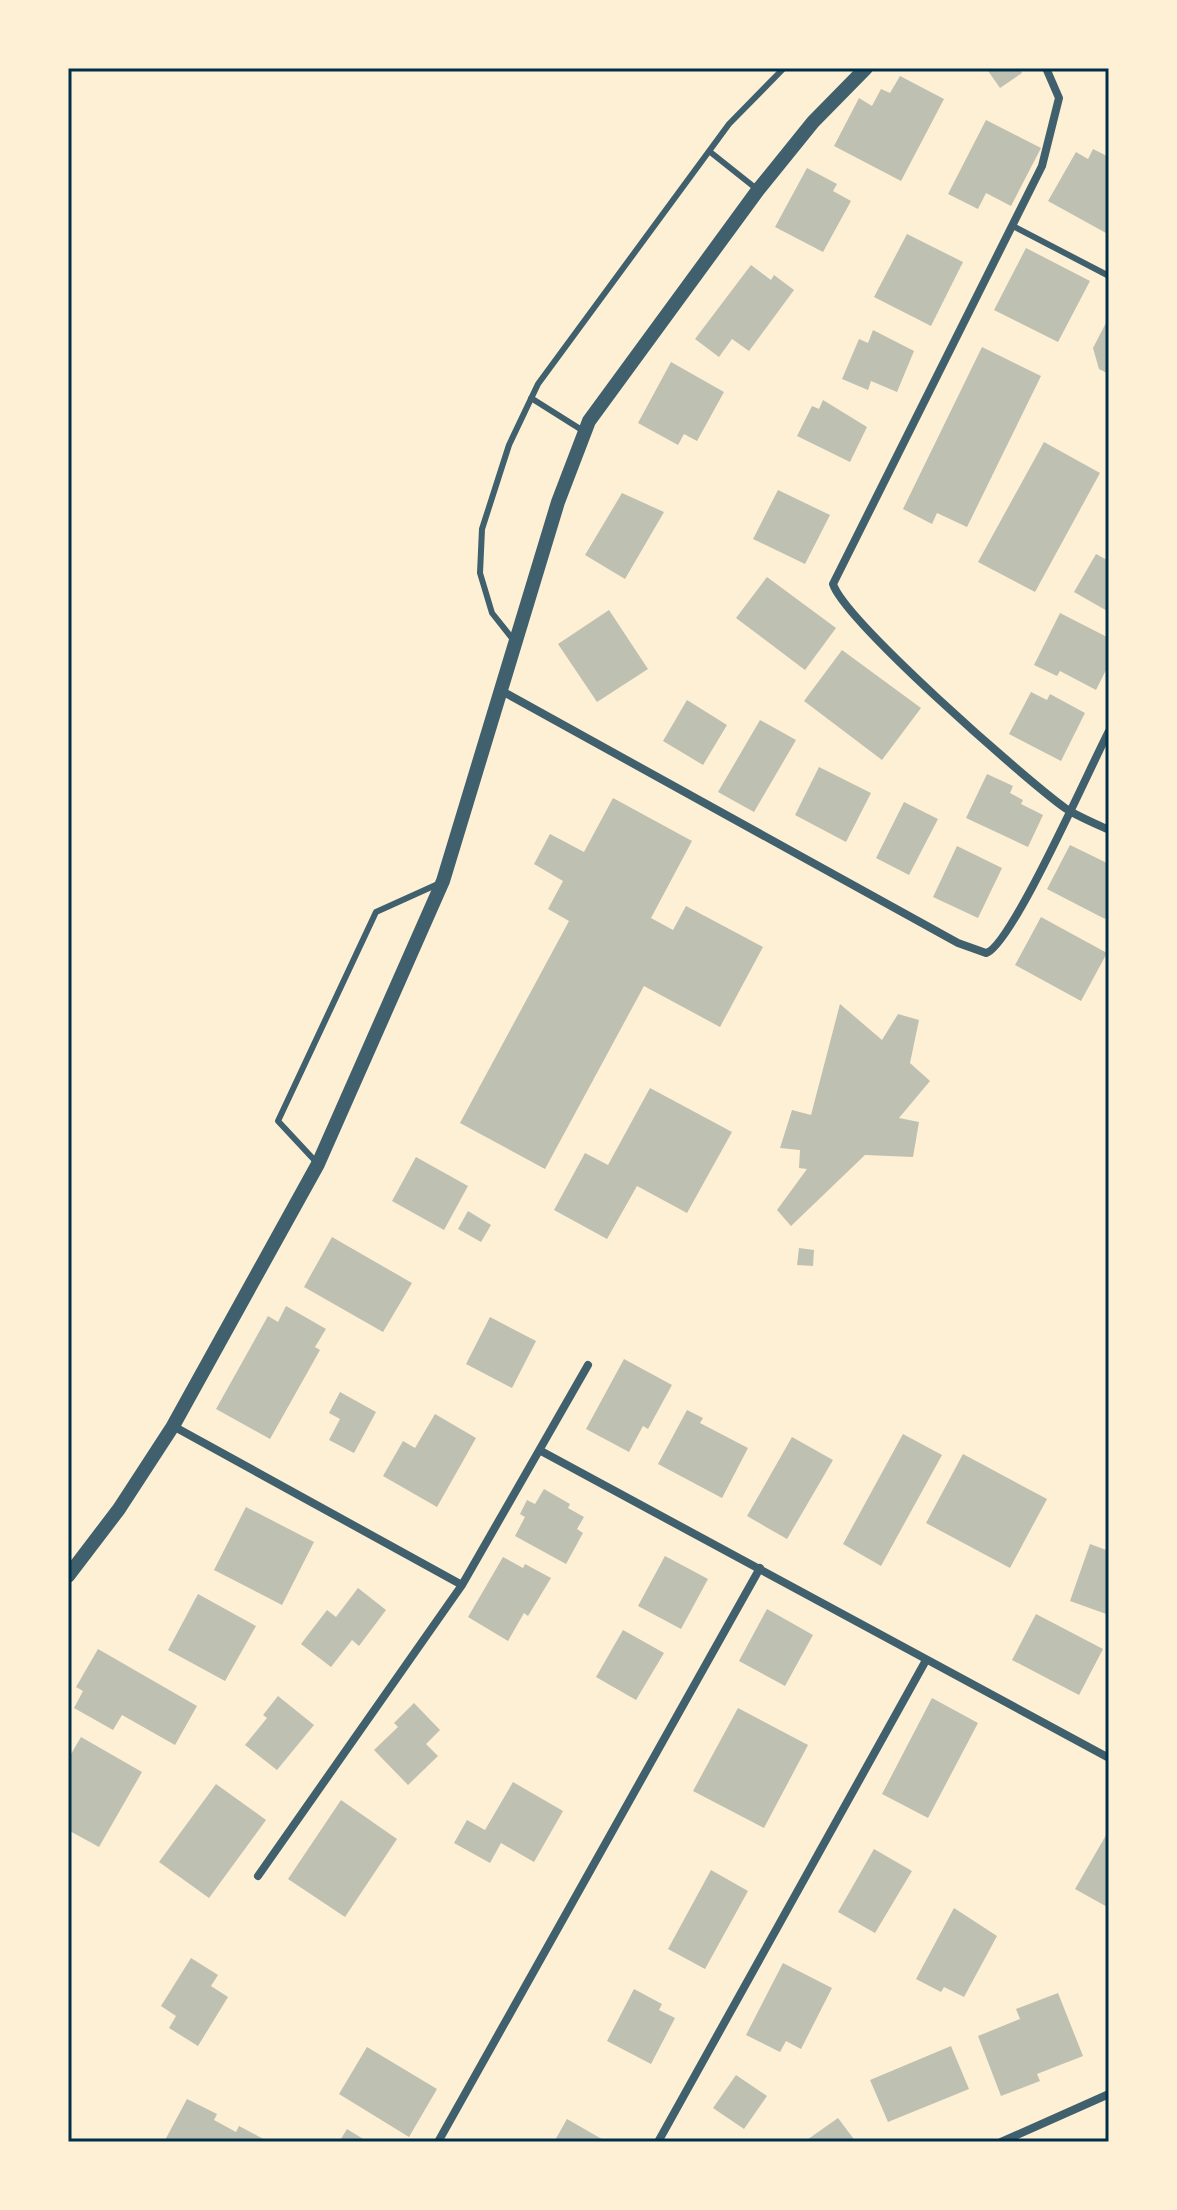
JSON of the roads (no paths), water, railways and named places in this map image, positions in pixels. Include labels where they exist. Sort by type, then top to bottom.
[{"type":"street","points":[[68,1576],[119,1509],[173,1426],[318,1164],[443,881],[558,502],[585,432],[683,289],[758,190],[813,122],[866,68]]},
{"type":"street","points":[[1046,68],[1059,98],[1042,166],[833,584],[850,608],[943,702],[1068,810],[1109,830]]},
{"type":"street","points":[[500,689],[958,943],[986,953],[996,949],[1012,925],[1109,731]]},
{"type":"street","points":[[258,1876],[462,1585],[588,1365]]},
{"type":"street","points":[[173,1426],[462,1585]]},
{"type":"street","points":[[541,1451],[760,1568],[925,1662],[1109,1758]]},
{"type":"street","points":[[438,2142],[760,1568]]},
{"type":"street","points":[[658,2142],[925,1662]]},
{"type":"street","points":[[1001,2142],[1109,2094]]},
{"type":"lane","points":[[515,642],[492,613],[480,573],[482,529],[509,445],[531,398],[595,303],[729,124],[784,68]]},
{"type":"lane","points":[[709,151],[758,190]]},
{"type":"lane","points":[[1013,226],[1109,276]]},
{"type":"lane","points":[[531,398],[585,432]]},
{"type":"lane","points":[[318,1164],[278,1121],[376,912],[443,881]]}]
